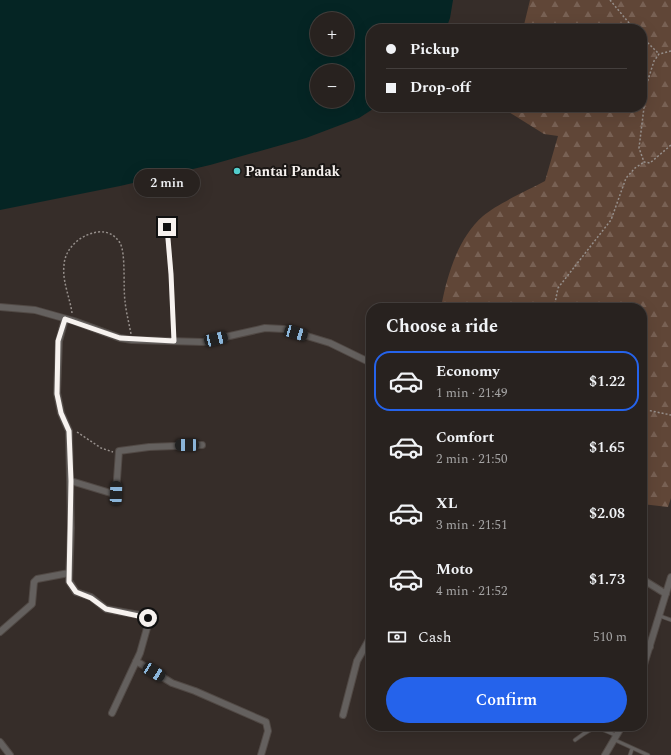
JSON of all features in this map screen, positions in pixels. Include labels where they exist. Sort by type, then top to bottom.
[{"type":"street","points":[[0,306],[35,310],[74,321],[120,338],[132,340],[203,342],[265,328],[276,328],[330,343],[366,361]]},
{"type":"street","points":[[65,319],[58,341],[57,394],[61,413],[68,426],[71,481],[71,550],[68,573],[69,582],[76,592],[91,598],[106,609],[148,618],[149,625],[136,661],[112,713]]},
{"type":"street","points":[[71,481],[114,494],[116,493],[119,451],[149,447],[202,445]]},
{"type":"street","points":[[0,632],[32,604],[34,582],[37,579],[68,573]]},
{"type":"street","points":[[647,656],[671,577]]},
{"type":"street","points":[[647,582],[666,594]]},
{"type":"street","points":[[343,715],[358,661],[366,646]]},
{"type":"street","points":[[136,661],[172,683],[195,691],[266,722],[268,731],[261,755]]},
{"type":"street","points":[[605,755],[620,731]]},
{"type":"street","points":[[0,742],[10,755]]},
{"type":"lane","points":[[167,227],[174,341]]},
{"type":"lane","points":[[660,616],[671,620]]},
{"type":"lane","points":[[576,740],[588,731]]},
{"type":"lane","points":[[605,731],[632,749],[648,755]]},
{"type":"lane","points":[[630,755],[632,749]]},
{"type":"path","points":[[610,0],[630,24]]},
{"type":"path","points":[[647,42],[659,54]]},
{"type":"path","points":[[647,89],[654,61],[659,54],[671,51]]},
{"type":"path","points":[[643,112],[639,148],[644,162]]},
{"type":"path","points":[[555,303],[558,288],[611,220],[626,178],[635,168],[644,162],[650,163],[655,160],[671,145]]},
{"type":"path","points":[[74,321],[65,276],[64,265],[66,256],[74,243],[87,233],[103,231],[114,235],[122,245],[124,300],[132,340]]},
{"type":"path","points":[[647,410],[671,415]]},
{"type":"path","points":[[68,426],[100,448],[110,452],[119,451]]},
{"type":"green space","points":[[530,0],[671,0],[671,498],[668,507],[647,505],[647,303],[442,303],[450,270],[460,246],[474,225],[489,211],[545,181],[558,136],[544,134],[509,112],[647,112],[647,24],[524,24]]},
{"type":"water","points":[[0,0],[453,0],[448,24],[366,24],[366,112],[368,112],[359,118],[306,138],[210,165],[120,186],[0,210]]},
{"type":"place","name":"Pantai Pandak","points":[[237,171]]},
{"type":"route","points":[[148,618],[145,616],[106,609],[91,598],[76,592],[69,582],[68,573],[71,550],[69,431],[61,413],[57,394],[58,341],[65,319],[120,338],[132,340],[174,341],[167,227]]}]
